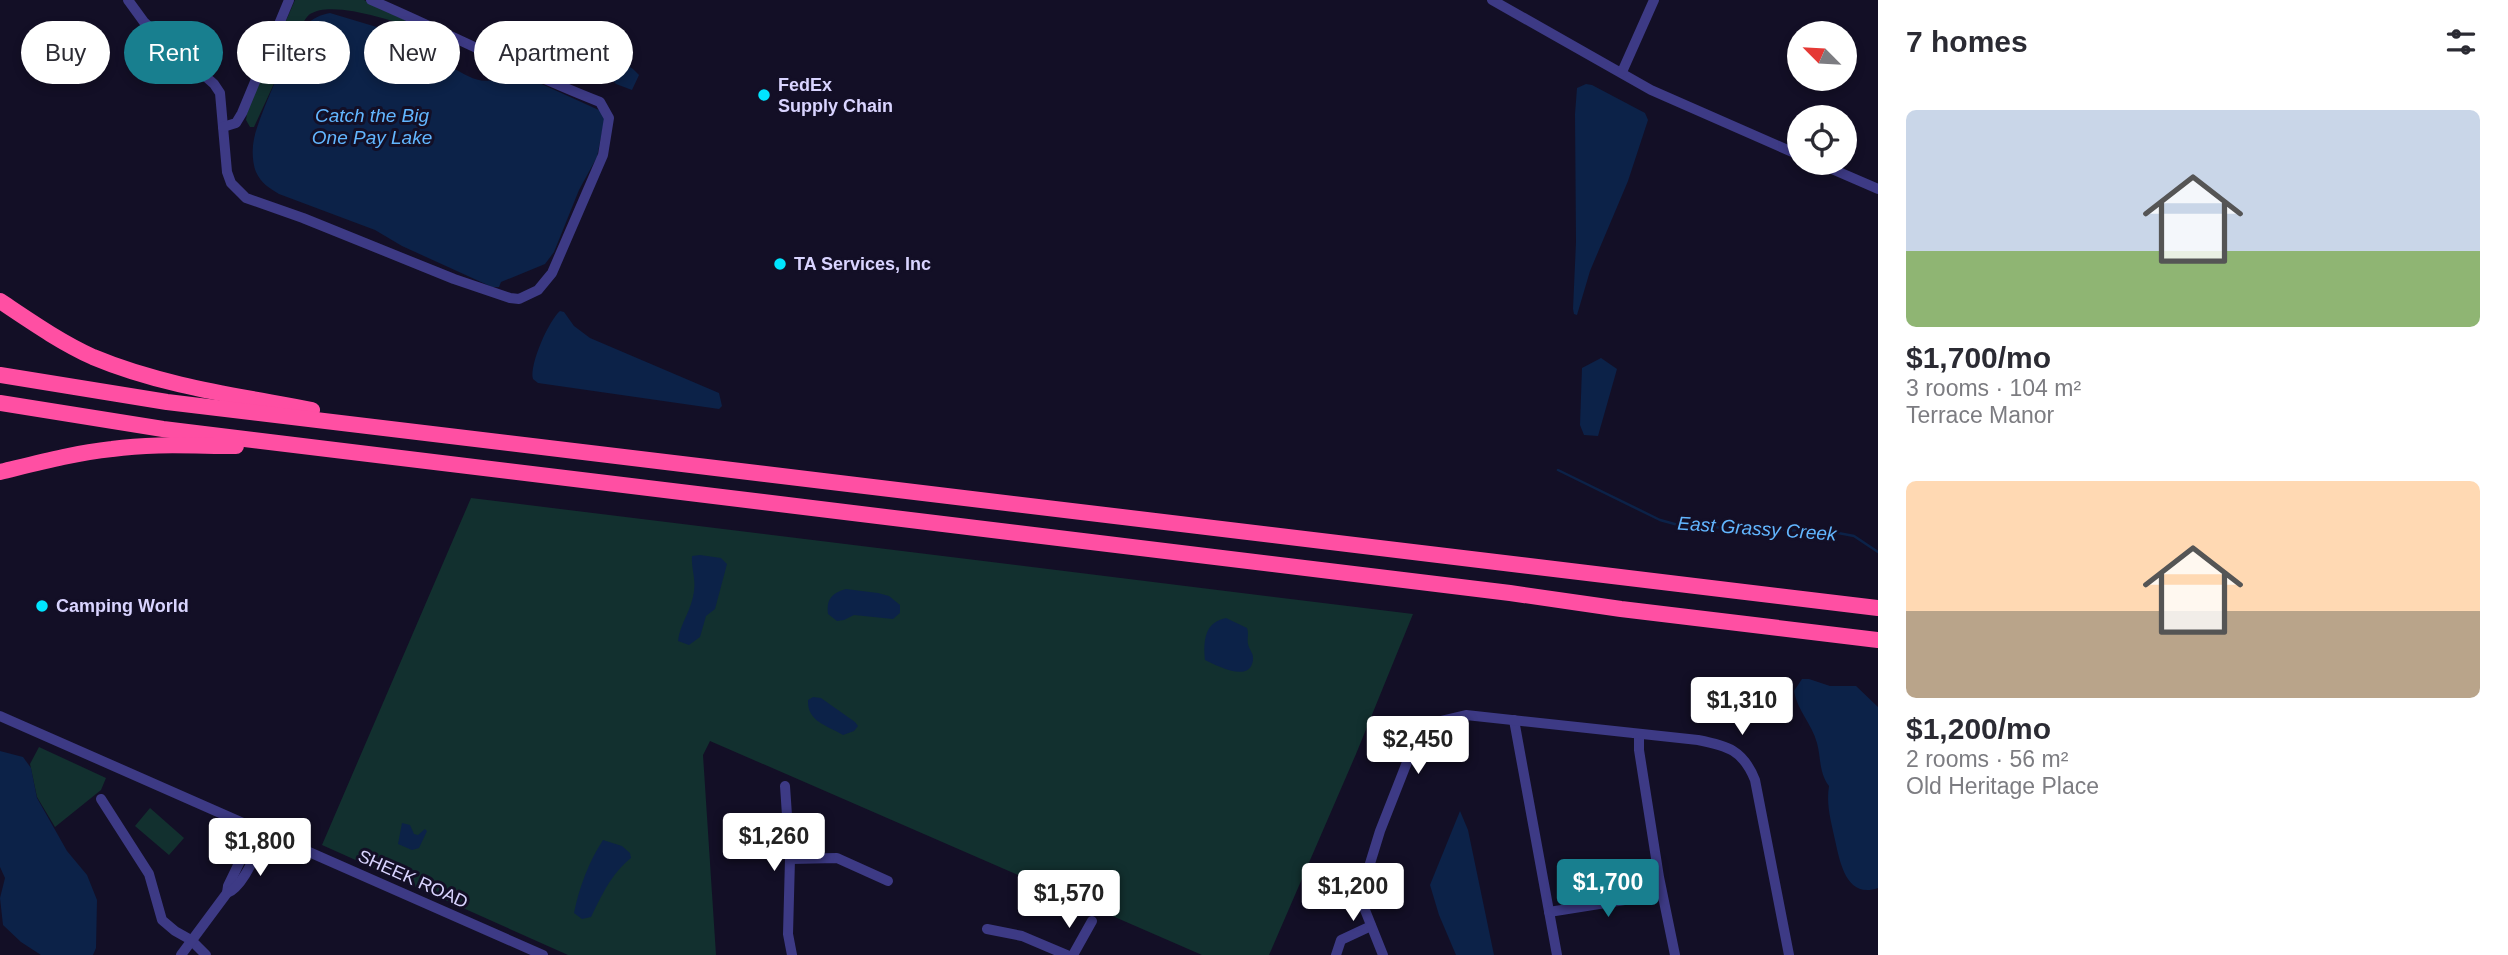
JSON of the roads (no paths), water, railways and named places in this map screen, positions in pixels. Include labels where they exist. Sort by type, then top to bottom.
[{"type":"highway","points":[[0,301],[90,356],[150,377],[456,438]]},
{"type":"highway","points":[[0,375],[167,402],[456,438],[1878,608]]},
{"type":"highway","points":[[0,403],[163,429],[1878,640]]},
{"type":"highway","points":[[0,472],[62,456],[113,448],[299,445]]},
{"type":"street","points":[[128,0],[145,22],[214,84],[220,93],[227,172],[238,192],[247,198],[453,279],[510,298],[529,296],[538,290],[552,273],[603,155],[609,118],[606,109],[600,102],[371,0]]},
{"type":"street","points":[[223,127],[236,123],[242,113],[289,0]]},
{"type":"street","points":[[1492,0],[1651,90],[1787,150]]},
{"type":"street","points":[[1622,72],[1654,0]]},
{"type":"street","points":[[1846,175],[1878,189]]},
{"type":"street","points":[[1379,954],[1365,910],[1364,883],[1380,831],[1413,747],[1432,723],[1466,715],[1720,744],[1742,757],[1750,766],[1755,780],[1789,955]]},
{"type":"street","name":"SHEEK ROAD","points":[[0,716],[542,955]]},
{"type":"street","points":[[1514,720],[1557,955]]},
{"type":"street","points":[[1639,735],[1639,750],[1662,894],[1675,955]]},
{"type":"street","points":[[785,786],[790,859],[788,934],[792,955]]},
{"type":"street","points":[[101,799],[149,874],[162,920],[191,940],[206,955]]},
{"type":"street","points":[[181,955],[227,893],[233,891],[242,878],[260,832]]},
{"type":"street","points":[[790,859],[837,858],[888,881]]},
{"type":"street","points":[[1549,912],[1662,894]]},
{"type":"street","points":[[1073,955],[1092,921]]},
{"type":"street","points":[[1336,955],[1341,940],[1371,926]]},
{"type":"street","points":[[987,929],[1022,936],[1067,955]]},
{"type":"water","name":"Catch the Big One Pay Lake","points":[[330,13],[364,23],[364,84],[460,84],[460,72],[474,79],[474,84],[541,84],[601,111],[605,117],[597,157],[579,190],[554,252],[545,264],[501,282],[499,287],[492,287],[402,246],[375,230],[279,194],[263,182],[254,164],[254,139],[274,84],[350,84],[350,21],[310,21]]},
{"type":"water","points":[[633,69],[639,75],[632,90],[616,84],[633,84]]},
{"type":"water","points":[[1586,84],[1645,113],[1648,120],[1628,181],[1590,271],[1577,315],[1573,309],[1576,242],[1575,114],[1577,88]]},
{"type":"water","points":[[560,311],[590,338],[719,393],[722,406],[719,409],[538,383],[533,379],[537,354],[551,323]]},
{"type":"water","points":[[1601,358],[1617,369],[1598,436],[1584,435],[1580,425],[1582,368]]},
{"type":"water","points":[[692,556],[721,558],[727,564],[715,609],[706,616],[700,637],[689,645],[678,641],[694,591]]},
{"type":"water","points":[[846,589],[889,596],[900,605],[900,613],[893,619],[854,615],[837,621],[828,614],[828,604],[837,592]]},
{"type":"water","points":[[1226,618],[1247,628],[1253,660],[1246,671],[1224,669],[1205,660],[1207,633],[1214,623]]},
{"type":"water","points":[[1802,679],[1830,686],[1856,686],[1878,707],[1878,888],[1858,888],[1842,868],[1829,813],[1829,786],[1822,771],[1815,736],[1794,691]]},
{"type":"water","points":[[813,697],[821,698],[858,726],[854,731],[843,735],[819,722],[809,707],[808,700]]},
{"type":"water","points":[[0,751],[23,757],[31,768],[37,798],[67,851],[87,875],[97,900],[96,948],[93,955],[41,955],[21,942],[3,925],[0,898],[5,878],[0,867]]},
{"type":"water","points":[[1460,811],[1468,830],[1494,955],[1456,955],[1430,885]]},
{"type":"water","points":[[402,823],[410,825],[414,834],[418,835],[425,829],[427,831],[419,848],[412,850],[398,844]]},
{"type":"water","points":[[603,840],[622,846],[630,853],[631,858],[612,878],[591,917],[582,919],[574,913],[576,904],[589,866]]},
{"type":"waterway","name":"East Grassy Creek","points":[[1558,470],[1660,520],[1682,526],[1833,532],[1854,536],[1878,552]]},
{"type":"place","name":"FedEx Supply Chain","points":[[764,95]]},
{"type":"place","name":"TA Services, Inc","points":[[780,264]]},
{"type":"place","name":"Camping World","points":[[42,606]]}]
